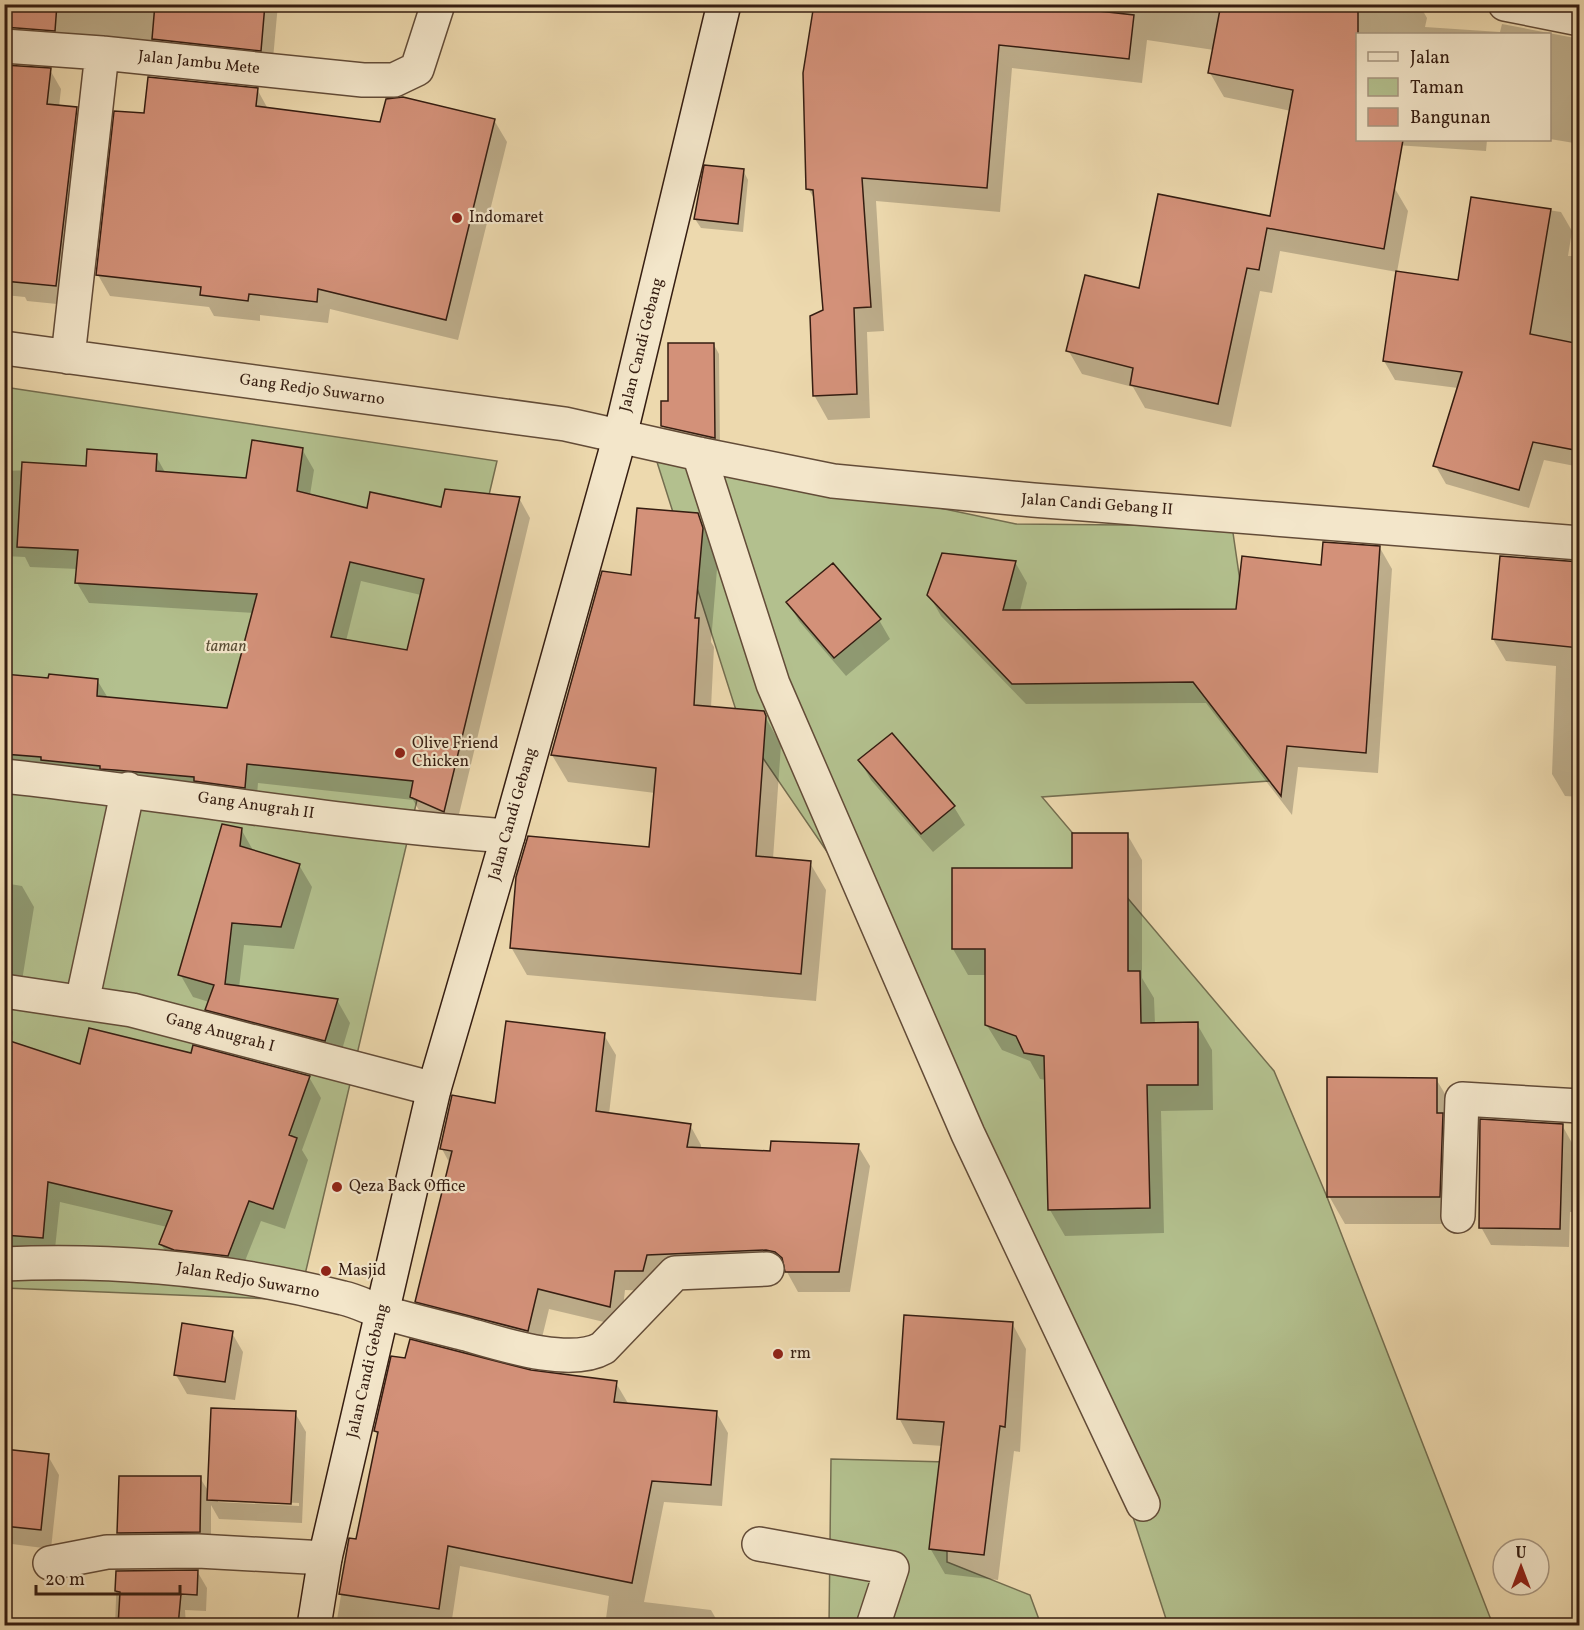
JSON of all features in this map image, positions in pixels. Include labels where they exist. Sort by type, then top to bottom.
[{"type":"street","name":"Jalan Jambu Mete","points":[[4,46],[102,53],[363,80],[394,80],[417,69],[438,4]]},
{"type":"street","name":"Jalan Candi Gebang","points":[[314,1626],[325,1558],[434,1089],[508,836],[620,436],[724,4]]},
{"type":"street","points":[[1505,4],[1580,19]]},
{"type":"street","points":[[68,357],[102,53]]},
{"type":"street","name":"Gang Redjo Suwarno","points":[[4,348],[565,423],[620,436]]},
{"type":"street","name":"Jalan Candi Gebang II","points":[[620,436],[699,454],[857,483],[1033,500],[1580,543]]},
{"type":"street","points":[[699,454],[773,684],[968,1134],[1143,1504]]},
{"type":"street","name":"Gang Anugrah II","points":[[4,776],[128,789],[441,831],[508,836]]},
{"type":"street","points":[[82,1002],[128,789]]},
{"type":"street","name":"Gang Anugrah I","points":[[4,991],[132,1010],[434,1089]]},
{"type":"street","points":[[1458,1216],[1462,1099],[1580,1106]]},
{"type":"street","name":"Jalan Redjo Suwarno","points":[[4,1264],[40,1262],[187,1268],[345,1298],[381,1312],[520,1349],[575,1355],[592,1354],[603,1348],[675,1273],[767,1269]]},
{"type":"street","points":[[759,1544],[892,1568],[873,1626]]},
{"type":"street","points":[[50,1563],[107,1552],[198,1551],[325,1558]]},
{"type":"green space","name":"taman","points":[[4,387],[497,461],[299,1300],[5,1288]]},
{"type":"green space","points":[[650,440],[811,481],[1016,524],[1232,526],[1269,781],[1042,797],[1274,1071],[1327,1197],[1493,1625],[1168,1625],[1095,1400],[856,894],[741,726]]},
{"type":"green space","points":[[831,1459],[947,1462],[947,1562],[1030,1595],[1041,1625],[829,1626]]},
{"type":"building","points":[[4,4],[57,4],[55,31],[4,27]]},
{"type":"building","points":[[155,4],[265,4],[261,51],[152,39]]},
{"type":"building","points":[[814,4],[1036,4],[1134,15],[1129,59],[999,45],[987,188],[862,178],[871,307],[854,308],[857,394],[813,396],[810,316],[823,310],[813,190],[806,189],[803,73]]},
{"type":"building","points":[[1221,4],[1358,4],[1356,141],[1403,141],[1384,249],[1267,228],[1259,270],[1247,268],[1218,404],[1130,385],[1133,368],[1066,351],[1085,275],[1139,288],[1158,194],[1270,216],[1293,90],[1208,73]]},
{"type":"building","points":[[4,65],[51,68],[47,104],[77,107],[56,286],[4,281]]},
{"type":"building","points":[[148,77],[258,88],[256,106],[380,122],[386,99],[403,97],[495,119],[446,320],[318,289],[317,302],[249,294],[248,301],[200,295],[201,287],[96,275],[114,111],[144,113]]},
{"type":"building","points":[[704,165],[744,169],[738,224],[694,219]]},
{"type":"building","points":[[1471,197],[1551,209],[1530,334],[1580,344],[1580,451],[1533,442],[1519,490],[1433,466],[1462,372],[1383,361],[1396,271],[1458,280]]},
{"type":"building","points":[[668,343],[714,343],[715,438],[661,426],[661,401],[668,401]]},
{"type":"building","points":[[252,440],[303,448],[297,491],[367,508],[370,492],[441,507],[445,489],[520,497],[444,812],[410,797],[413,781],[247,764],[245,788],[194,781],[194,777],[100,769],[100,766],[4,754],[4,674],[48,678],[49,674],[98,679],[97,696],[227,708],[257,594],[75,583],[78,550],[17,547],[22,462],[86,466],[87,449],[157,454],[156,471],[246,478]],"holes":[[[350,562],[424,579],[407,650],[331,637]]]},
{"type":"building","points":[[637,508],[698,513],[703,528],[695,618],[699,618],[694,705],[764,711],[766,716],[756,856],[811,861],[801,974],[510,948],[516,877],[528,836],[649,847],[656,768],[551,755],[602,571],[631,575]]},
{"type":"building","points":[[1323,542],[1380,546],[1366,753],[1287,746],[1281,796],[1193,682],[1012,684],[927,595],[942,553],[1016,561],[1003,610],[1236,609],[1242,556],[1321,565]]},
{"type":"building","points":[[1500,556],[1580,562],[1580,648],[1492,639]]},
{"type":"building","points":[[833,563],[881,619],[834,658],[786,602]]},
{"type":"building","points":[[892,733],[955,806],[921,834],[858,760]]},
{"type":"building","points":[[222,824],[242,828],[240,846],[300,864],[281,927],[232,923],[225,984],[338,999],[325,1041],[205,1010],[214,985],[178,975]]},
{"type":"building","points":[[1072,833],[1128,833],[1128,971],[1140,971],[1141,1023],[1198,1022],[1198,1085],[1147,1085],[1150,1208],[1048,1210],[1044,1056],[1024,1053],[1016,1036],[985,1025],[985,949],[952,949],[952,868],[1072,868]]},
{"type":"building","points":[[506,1021],[605,1033],[596,1111],[691,1124],[687,1147],[770,1151],[771,1141],[859,1144],[839,1272],[785,1272],[782,1258],[775,1252],[766,1250],[647,1255],[643,1271],[615,1271],[610,1307],[538,1289],[528,1331],[415,1302],[452,1151],[440,1149],[452,1095],[495,1103]]},
{"type":"building","points":[[89,1028],[191,1053],[193,1045],[310,1076],[289,1135],[297,1138],[273,1209],[249,1201],[228,1256],[174,1250],[159,1244],[172,1211],[48,1182],[43,1238],[4,1235],[4,1039],[80,1064]]},
{"type":"building","points":[[1327,1077],[1437,1078],[1437,1113],[1443,1113],[1440,1197],[1327,1197]]},
{"type":"building","points":[[1480,1119],[1563,1124],[1560,1229],[1479,1228]]},
{"type":"building","points":[[904,1315],[1013,1322],[1005,1427],[1000,1426],[984,1555],[929,1549],[944,1422],[897,1419]]},
{"type":"building","points":[[182,1323],[233,1331],[225,1382],[174,1375]]},
{"type":"building","points":[[410,1339],[531,1370],[617,1381],[614,1402],[717,1411],[711,1485],[652,1481],[632,1583],[448,1546],[439,1609],[339,1594],[349,1538],[356,1539],[378,1432],[374,1431],[391,1356],[405,1358]]},
{"type":"building","points":[[211,1408],[296,1411],[291,1504],[207,1500]]},
{"type":"building","points":[[4,1449],[49,1454],[41,1530],[4,1526]]},
{"type":"building","points":[[119,1476],[201,1476],[200,1532],[117,1533]]},
{"type":"building","points":[[198,1570],[197,1595],[181,1594],[178,1626],[118,1626],[120,1592],[115,1591],[116,1571]]},
{"type":"place","name":"Indomaret","points":[[457,218]]},
{"type":"place","name":"Olive Friend Chicken","points":[[400,753]]},
{"type":"place","name":"Qeza Back Office","points":[[337,1187]]},
{"type":"place","name":"Masjid","points":[[326,1271]]},
{"type":"place","name":"rm","points":[[778,1354]]}]
